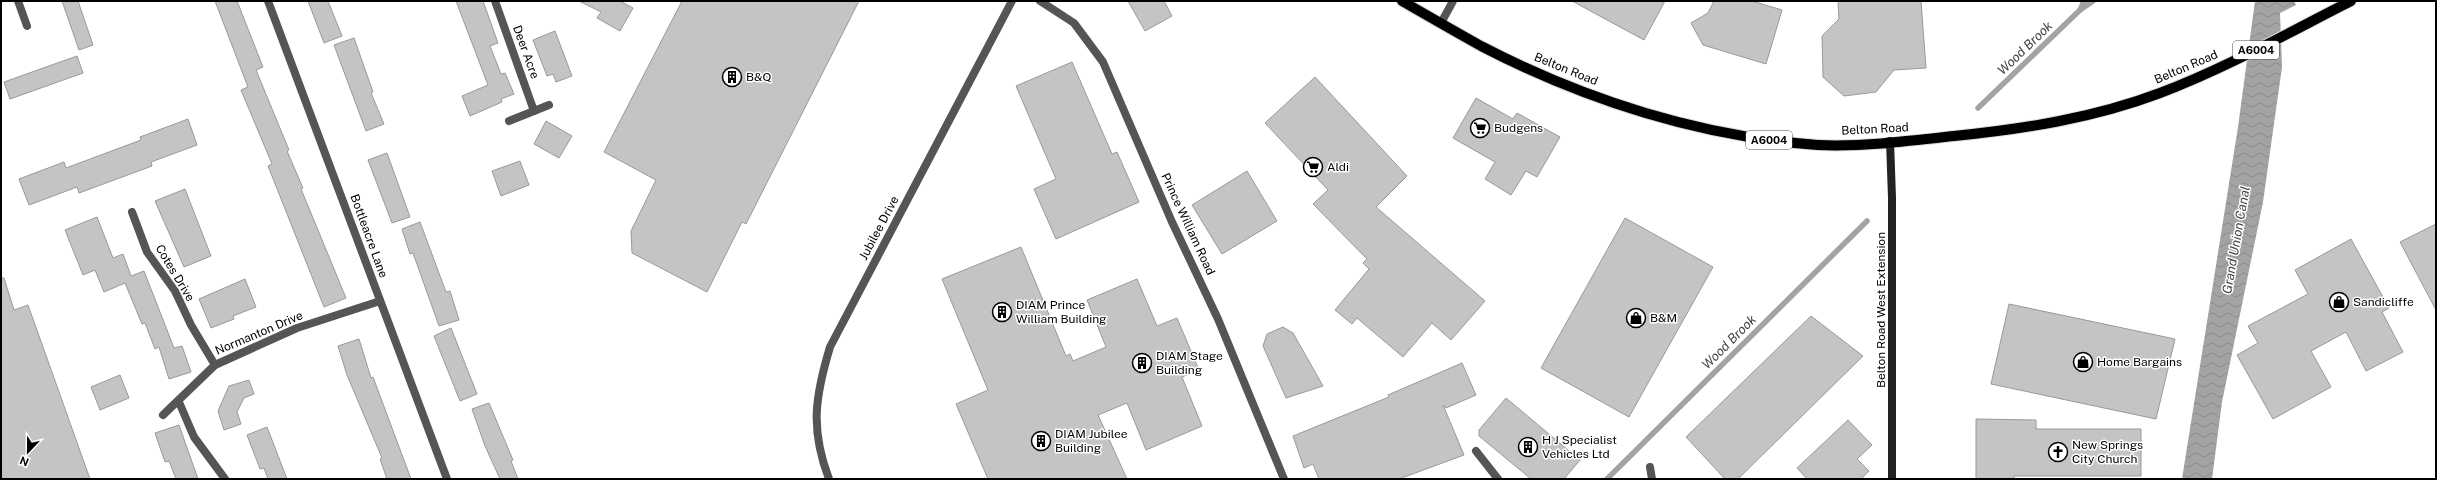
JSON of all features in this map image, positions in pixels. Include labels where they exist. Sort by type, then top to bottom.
[{"type":"main road","name":"Belton Road","points":[[1402,1],[1482,46],[1534,70],[1611,101],[1663,119],[1758,139],[1819,145],[1890,141],[2029,128],[2106,110],[2159,94],[2218,69],[2351,1]]},
{"type":"street","points":[[18,1],[27,26]]},
{"type":"street","name":"Bottleacre Lane","points":[[268,1],[447,479]]},
{"type":"street","name":"Deer Acre","points":[[495,1],[534,111]]},
{"type":"street","name":"Jubilee Drive","points":[[829,479],[817,443],[816,421],[819,382],[830,347],[1012,1]]},
{"type":"street","name":"Prince William Road","points":[[1040,1],[1074,23],[1103,62],[1169,214],[1218,319],[1284,479]]},
{"type":"street","points":[[1441,23],[1453,1]]},
{"type":"street","points":[[509,121],[549,105]]},
{"type":"street","name":"Belton Road West Extension","points":[[1890,141],[1892,198],[1892,479]]},
{"type":"street","name":"Cotes Drive","points":[[132,212],[147,252],[175,291],[191,325],[215,365]]},
{"type":"street","name":"Normanton Drive","points":[[164,415],[179,402],[215,365],[297,328],[380,301]]},
{"type":"street","points":[[179,402],[194,437],[225,479]]},
{"type":"street","points":[[1476,451],[1498,479]]},
{"type":"street","points":[[1650,467],[1652,479]]},
{"type":"water","name":"Grand Union Canal","points":[[2255,1],[2294,1],[2296,5],[2280,13],[2282,67],[2263,202],[2222,402],[2212,479],[2182,479],[2238,127]]},
{"type":"building","points":[[62,1],[78,1],[93,45],[79,50]]},
{"type":"building","points":[[215,1],[237,1],[263,67],[256,70],[289,150],[287,151],[303,188],[301,189],[346,298],[324,307],[268,166],[272,164],[241,90],[248,87]]},
{"type":"building","points":[[308,1],[328,1],[342,36],[324,43]]},
{"type":"building","points":[[456,1],[483,1],[498,43],[490,46],[501,74],[505,73],[514,94],[501,99],[502,102],[470,116],[462,96],[488,85]]},
{"type":"building","points":[[579,1],[620,1],[633,8],[620,31],[597,18],[601,12]]},
{"type":"building","name":"B&Q","points":[[682,1],[859,1],[746,224],[742,222],[707,292],[632,253],[631,231],[656,180],[604,152]]},
{"type":"building","points":[[1128,1],[1164,1],[1172,16],[1145,31]]},
{"type":"building","points":[[1572,1],[1665,1],[1644,40]]},
{"type":"building","points":[[1714,1],[1752,1],[1782,10],[1766,64],[1703,45],[1691,23],[1708,13]]},
{"type":"building","points":[[1838,1],[1921,1],[1926,68],[1894,70],[1876,92],[1844,96],[1823,77],[1822,36],[1839,19]]},
{"type":"building","points":[[555,31],[572,76],[556,82],[553,74],[547,76],[533,40]]},
{"type":"building","points":[[354,38],[373,92],[371,93],[384,124],[366,131],[334,45]]},
{"type":"building","points":[[77,56],[83,73],[10,99],[4,82]]},
{"type":"building","points":[[1072,62],[1112,154],[1117,152],[1139,202],[1056,239],[1034,189],[1056,179],[1016,86]]},
{"type":"building","points":[[1315,77],[1407,176],[1376,207],[1485,301],[1451,340],[1432,323],[1403,357],[1357,318],[1352,324],[1335,310],[1369,269],[1363,263],[1367,259],[1313,204],[1328,190],[1265,123]]},
{"type":"building","points":[[1476,98],[1513,119],[1517,113],[1560,137],[1537,177],[1526,171],[1511,195],[1485,179],[1495,162],[1453,138]]},
{"type":"building","points":[[188,119],[197,145],[151,162],[152,166],[79,193],[77,187],[29,205],[19,179],[64,162],[66,168],[141,140],[140,137]]},
{"type":"building","points":[[546,121],[572,136],[559,158],[534,144]]},
{"type":"building","points":[[387,153],[410,217],[392,223],[368,160]]},
{"type":"building","points":[[520,161],[529,185],[501,196],[492,171]]},
{"type":"building","points":[[1247,171],[1277,221],[1222,254],[1192,205]]},
{"type":"building","points":[[185,189],[211,256],[184,267],[155,201]]},
{"type":"building","points":[[97,217],[113,258],[123,254],[131,276],[144,271],[174,348],[182,346],[191,372],[169,379],[159,347],[155,349],[145,323],[142,324],[125,283],[104,292],[95,270],[83,275],[65,230]]},
{"type":"building","points":[[1625,218],[1713,267],[1629,417],[1541,368]]},
{"type":"building","points":[[420,222],[446,292],[450,291],[459,320],[439,326],[413,253],[410,254],[402,229]]},
{"type":"building","points":[[2436,224],[2436,310],[2400,242]]},
{"type":"building","points":[[2351,239],[2389,308],[2382,312],[2403,352],[2366,371],[2346,332],[2311,351],[2331,387],[2273,419],[2237,355],[2258,343],[2248,326],[2308,294],[2295,270]]},
{"type":"building","points":[[1021,247],[1066,356],[1070,354],[1073,361],[1106,347],[1087,300],[1137,279],[1157,326],[1177,318],[1199,370],[1182,377],[1202,426],[1146,450],[1127,403],[1098,415],[1127,479],[988,479],[956,404],[988,390],[942,279]]},
{"type":"building","points":[[1,278],[4,278],[14,310],[28,305],[90,479],[1,479]]},
{"type":"building","points":[[245,279],[256,307],[233,316],[234,319],[211,328],[199,299]]},
{"type":"building","name":"Home Bargains","points":[[2009,304],[2175,339],[2156,419],[1991,384]]},
{"type":"building","points":[[1811,316],[1863,356],[1738,479],[1725,479],[1686,437]]},
{"type":"building","points":[[1283,327],[1293,333],[1323,386],[1286,398],[1263,346],[1267,334]]},
{"type":"building","points":[[451,328],[477,394],[460,401],[434,336]]},
{"type":"building","points":[[359,339],[371,378],[373,377],[411,479],[387,479],[380,459],[382,458],[347,375],[338,346]]},
{"type":"building","points":[[1462,363],[1476,395],[1446,408],[1443,405],[1464,455],[1399,479],[1319,479],[1313,464],[1304,468],[1293,436],[1389,397],[1388,395]]},
{"type":"building","points":[[120,375],[129,398],[100,410],[91,387]]},
{"type":"building","points":[[249,380],[254,394],[244,398],[237,412],[241,424],[224,430],[218,411],[229,386]]},
{"type":"building","name":"H J Specialist Vehicles Ltd","points":[[1506,398],[1580,460],[1564,479],[1531,479],[1479,436],[1479,430]]},
{"type":"building","points":[[489,403],[513,460],[511,461],[518,479],[500,479],[485,446],[472,409]]},
{"type":"building","name":"New Springs City Church","points":[[1976,419],[2036,420],[2036,429],[2141,429],[2141,476],[2014,476],[2014,479],[1976,479]]},
{"type":"building","points":[[1848,420],[1872,445],[1857,459],[1869,471],[1861,479],[1807,479],[1797,468]]},
{"type":"building","points":[[179,425],[198,479],[176,479],[169,461],[165,462],[155,433]]},
{"type":"building","points":[[267,427],[287,479],[268,479],[264,468],[260,469],[247,435]]},
{"type":"waterway","name":"Wood Brook","points":[[1978,108],[2080,10],[2084,1]]},
{"type":"waterway","points":[[2080,10],[2093,1]]},
{"type":"waterway","name":"Wood Brook","points":[[1607,479],[1867,221]]},
{"type":"place","name":"B&Q","points":[[732,77]]},
{"type":"place","name":"Budgens","points":[[1480,128]]},
{"type":"place","name":"Aldi","points":[[1313,167]]},
{"type":"place","name":"Sandicliffe","points":[[2339,302]]},
{"type":"place","name":"DIAM Prince William Building","points":[[1002,312]]},
{"type":"place","name":"B&M","points":[[1636,318]]},
{"type":"place","name":"Home Bargains","points":[[2083,362]]},
{"type":"place","name":"DIAM Stage Building","points":[[1142,363]]},
{"type":"place","name":"DIAM Jubilee Building","points":[[1041,441]]},
{"type":"place","name":"H J Specialist Vehicles Ltd","points":[[1528,447]]},
{"type":"place","name":"New Springs City Church","points":[[2058,452]]}]
